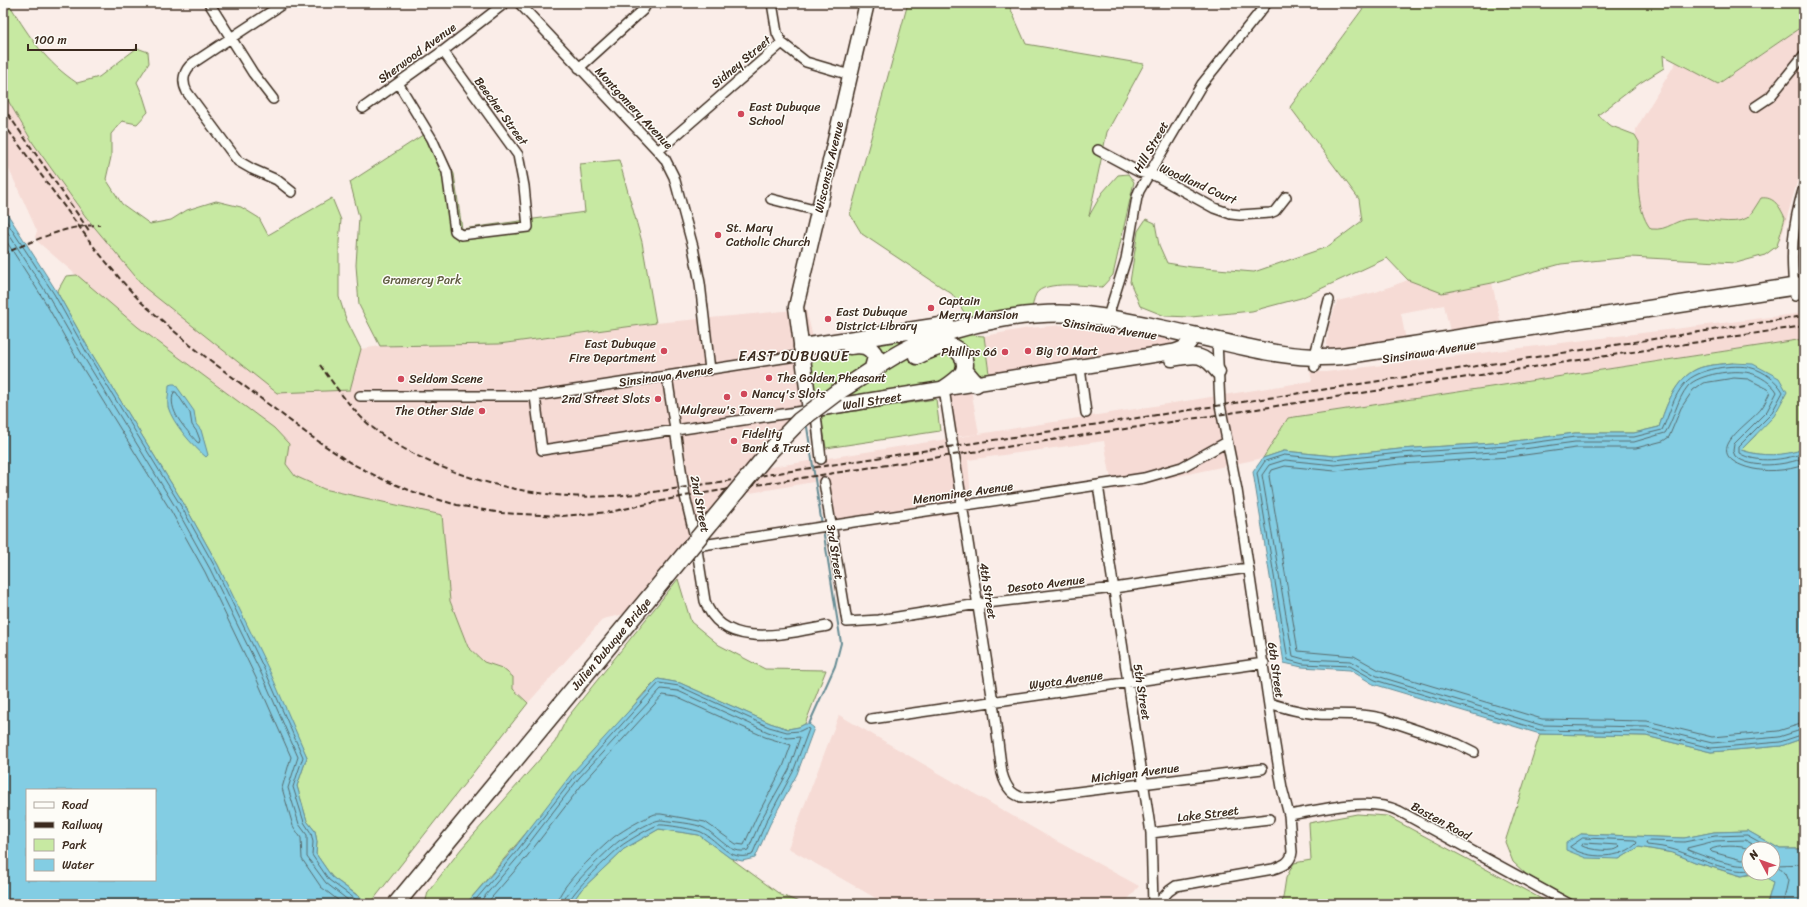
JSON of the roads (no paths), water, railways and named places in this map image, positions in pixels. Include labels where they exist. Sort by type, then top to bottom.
[{"type":"highway","name":"Sinsinawa Avenue","points":[[859,379],[873,368],[913,346],[941,334],[982,324],[1041,314],[1064,314],[1217,344],[1260,350],[1316,362],[1342,365],[1799,291]]},
{"type":"highway","points":[[802,351],[960,323],[1009,319]]},
{"type":"highway","name":"Sinsinawa Avenue","points":[[859,379],[926,347],[950,338],[984,331],[1056,322],[1106,322]]},
{"type":"highway","points":[[802,351],[864,345],[871,349],[876,357],[873,368]]},
{"type":"highway","points":[[902,359],[916,356],[942,346],[952,346],[963,357],[964,370],[961,376],[944,389]]},
{"type":"highway","points":[[964,370],[976,384]]},
{"type":"highway","name":"Julien Dubuque Bridge","points":[[396,904],[769,452],[799,422],[836,393],[859,379]]},
{"type":"main road","name":"Wisconsin Avenue","points":[[802,351],[796,307],[867,3]]},
{"type":"main road","name":"Wall Street","points":[[810,410],[1080,368],[1178,351],[1184,348],[1192,338]]},
{"type":"main road","points":[[802,351],[810,410]]},
{"type":"main road","points":[[1143,357],[1155,361],[1198,356],[1207,359],[1218,372]]},
{"type":"street","points":[[208,3],[253,73],[273,99]]},
{"type":"street","points":[[284,3],[231,39],[200,57],[188,67],[184,77],[184,84],[187,92],[238,161],[252,170],[277,180],[292,192]]},
{"type":"street","name":"Sherwood Avenue","points":[[363,108],[505,3]]},
{"type":"street","name":"Montgomery Avenue","points":[[519,3],[665,159],[674,178],[693,246],[700,283],[710,370]]},
{"type":"street","points":[[579,68],[643,10],[647,3]]},
{"type":"street","points":[[772,3],[777,33],[782,43]]},
{"type":"street","name":"Hill Street","points":[[1106,322],[1126,259],[1137,197],[1202,84],[1263,5]]},
{"type":"street","name":"Sidney Street","points":[[658,151],[782,43],[806,62],[850,75]]},
{"type":"street","name":"Beecher Street","points":[[398,82],[432,139],[447,172],[455,231],[461,235],[528,228],[524,186],[518,155],[442,51]]},
{"type":"street","points":[[1755,107],[1770,97],[1804,54]]},
{"type":"street","name":"Woodland Court","points":[[1098,150],[1139,172],[1150,176],[1156,176],[1214,208],[1231,214],[1240,215],[1270,213],[1275,211],[1286,197]]},
{"type":"street","points":[[1799,291],[1792,244],[1796,214],[1804,187]]},
{"type":"street","points":[[771,199],[818,211]]},
{"type":"street","points":[[1316,362],[1329,300]]},
{"type":"street","name":"6th Street","points":[[1157,904],[1168,891],[1176,886],[1267,871],[1284,865],[1290,860],[1292,852],[1289,815],[1282,788],[1237,490],[1220,400],[1217,344]]},
{"type":"street","name":"Sinsinawa Avenue","points":[[360,396],[535,396],[710,370],[802,351]]},
{"type":"street","points":[[1080,368],[1086,413]]},
{"type":"street","name":"2nd Street","points":[[667,376],[685,496],[696,546],[705,601],[712,617],[726,628],[757,635],[783,634],[827,626]]},
{"type":"street","name":"4th Street","points":[[944,389],[993,702],[1002,773],[1006,785],[1013,794]]},
{"type":"street","name":"Wall Street","points":[[535,396],[542,450],[810,410]]},
{"type":"street","points":[[810,410],[816,415],[821,459]]},
{"type":"street","name":"Menominee Avenue","points":[[696,546],[1144,478],[1176,470],[1227,442]]},
{"type":"street","name":"3rd Street","points":[[824,482],[829,525],[847,622]]},
{"type":"street","name":"5th Street","points":[[1098,485],[1151,833],[1153,904]]},
{"type":"street","name":"Desoto Avenue","points":[[847,622],[878,620],[978,604],[1114,588],[1248,568]]},
{"type":"street","name":"Wyota Avenue","points":[[871,719],[1264,663]]},
{"type":"street","points":[[1269,703],[1307,713],[1348,714],[1381,718],[1458,744],[1474,752]]},
{"type":"street","name":"Michigan Avenue","points":[[1013,794],[1019,797],[1029,798],[1262,769]]},
{"type":"street","name":"Basten Road","points":[[1289,815],[1360,804],[1383,805],[1399,811],[1569,904]]},
{"type":"street","name":"Lake Street","points":[[1151,833],[1269,819]]},
{"type":"water","points":[[3,207],[57,292],[90,351],[184,504],[218,565],[271,674],[307,757],[297,786],[307,821],[315,831],[317,842],[316,854],[332,877],[369,904],[3,904]]},
{"type":"water","points":[[1733,363],[1753,364],[1779,378],[1787,392],[1774,416],[1741,450],[1757,454],[1772,455],[1804,449],[1804,738],[1781,746],[1711,752],[1646,736],[1540,734],[1373,684],[1350,670],[1302,667],[1284,663],[1253,472],[1263,458],[1284,451],[1334,456],[1400,449],[1508,442],[1575,433],[1634,433],[1659,427],[1672,394],[1677,386],[1689,374],[1697,369],[1705,367]]},
{"type":"water","points":[[175,384],[194,411],[196,424],[201,430],[208,455],[206,457],[184,434],[171,414],[168,407],[168,402],[169,385]]},
{"type":"water","points":[[658,679],[680,683],[770,723],[788,729],[805,724],[809,724],[814,728],[797,774],[770,824],[755,858],[742,861],[730,858],[699,835],[659,829],[624,849],[581,890],[571,904],[466,904],[513,850],[573,772]]},
{"type":"water","points":[[1748,831],[1766,841],[1741,841],[1741,876],[1695,862],[1673,853],[1639,847],[1619,859],[1586,858],[1566,850],[1566,843],[1581,834],[1684,838],[1714,832]]},
{"type":"water","points":[[1781,849],[1804,849],[1804,904],[1767,904],[1773,883],[1771,881],[1781,881]]},
{"type":"waterway","points":[[807,427],[822,525]]},
{"type":"waterway","points":[[809,724],[835,666],[841,643],[823,529]]},
{"type":"railway","points":[[3,107],[90,232]]},
{"type":"railway","points":[[3,123],[94,247],[121,280],[141,302],[190,345],[309,435],[349,462],[384,480],[419,494],[457,505],[501,513],[562,516],[610,512],[685,496],[1804,326]]},
{"type":"railway","points":[[3,254],[38,239],[62,231],[100,225]]},
{"type":"railway","points":[[320,365],[365,421],[394,443],[416,455],[466,476],[492,484],[544,494],[580,497],[654,492],[1804,316]]},
{"type":"place","name":"East Dubuque School","points":[[741,114]]},
{"type":"place","name":"St. Mary Catholic Church","points":[[718,235]]},
{"type":"place","name":"Captain Merry Mansion","points":[[931,308]]},
{"type":"place","name":"East Dubuque District Library","points":[[828,319]]},
{"type":"place","name":"East Dubuque Fire Department","points":[[664,351]]},
{"type":"place","name":"Big 10 Mart","points":[[1028,351]]},
{"type":"place","name":"Phillips 66","points":[[1005,352]]},
{"type":"place","name":"The Golden Pheasant","points":[[769,378]]},
{"type":"place","name":"Seldom Scene","points":[[401,379]]},
{"type":"place","name":"Nancy's Slots","points":[[744,394]]},
{"type":"place","name":"Mulgrew's Tavern","points":[[727,397]]},
{"type":"place","name":"2nd Street Slots","points":[[658,399]]},
{"type":"place","name":"The Other Side","points":[[482,411]]},
{"type":"place","name":"Fidelity Bank & Trust","points":[[734,441]]},
{"type":"district","name":"EAST DUBUQUE","points":[[794,356]]},
{"type":"park label","name":"Gramercy Park","points":[[422,280]]}]
